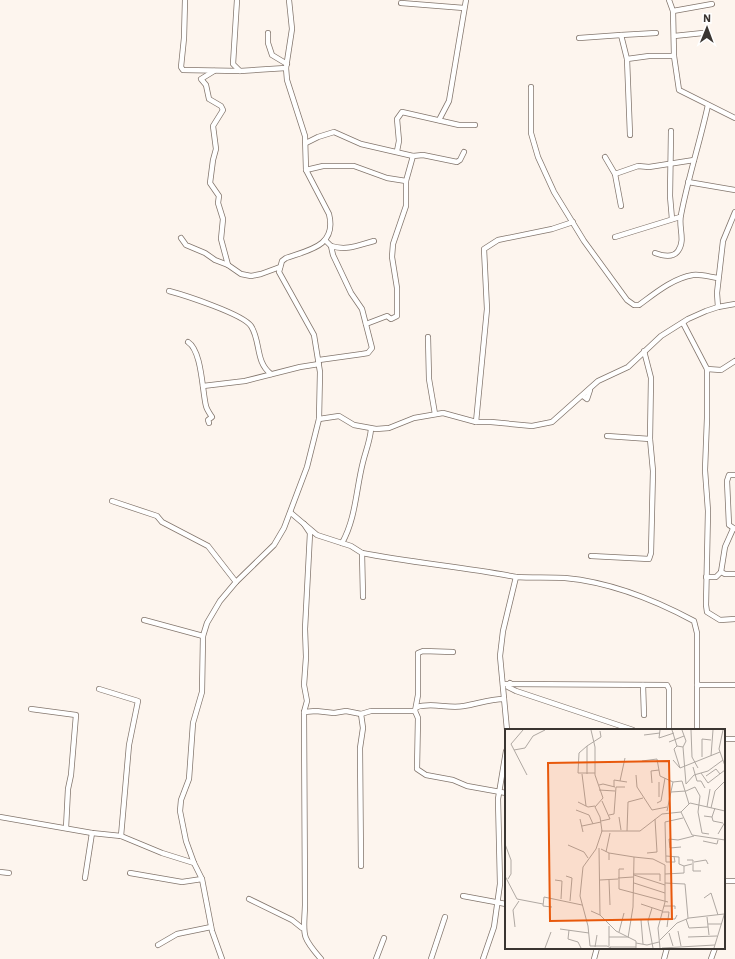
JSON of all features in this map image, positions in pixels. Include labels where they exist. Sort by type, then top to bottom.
[{"type":"street","points":[[185,0],[182,67],[185,71],[240,71],[287,66]]},
{"type":"street","points":[[237,0],[233,64],[240,71]]},
{"type":"street","points":[[182,238],[186,245],[205,253],[219,263],[228,265],[241,274],[251,276],[280,267],[286,258],[316,248],[326,240],[330,229],[329,214],[306,170],[306,143],[291,97],[287,66],[292,29],[289,0]]},
{"type":"street","points":[[439,120],[448,101],[466,0]]},
{"type":"street","points":[[669,0],[673,11],[674,56],[679,90],[735,118]]},
{"type":"street","points":[[401,3],[464,8]]},
{"type":"street","points":[[673,11],[712,4]]},
{"type":"street","points":[[579,38],[656,33]]},
{"type":"street","points":[[674,36],[703,33]]},
{"type":"street","points":[[268,34],[268,43],[272,56],[287,66]]},
{"type":"street","points":[[621,35],[627,58],[630,135]]},
{"type":"street","points":[[627,58],[674,56]]},
{"type":"street","points":[[214,71],[200,79],[206,85],[209,99],[221,106],[223,110],[213,126],[216,150],[210,183],[219,196],[218,203],[223,219],[221,238],[228,265]]},
{"type":"street","points":[[531,86],[531,133],[538,157],[554,192],[572,222],[620,292],[634,305],[639,305],[670,284],[687,276],[694,275],[718,278]]},
{"type":"street","points":[[655,253],[663,256],[677,252],[680,246],[682,237],[680,217],[708,105]]},
{"type":"street","points":[[397,151],[399,141],[397,119],[402,112],[439,120],[446,123],[466,126],[476,125]]},
{"type":"street","points":[[442,116],[446,123]]},
{"type":"street","points":[[671,131],[670,163],[672,219]]},
{"type":"street","points":[[306,143],[334,132],[360,144],[397,151],[413,156],[423,155],[457,162],[460,160],[464,152]]},
{"type":"street","points":[[366,324],[387,316],[391,319],[397,316],[397,288],[392,257],[393,244],[406,206],[406,181],[413,156]]},
{"type":"street","points":[[605,157],[615,174],[621,206]]},
{"type":"street","points":[[615,174],[629,168],[649,167],[694,160]]},
{"type":"street","points":[[306,170],[323,166],[354,166],[387,178],[406,181]]},
{"type":"street","points":[[688,182],[735,190]]},
{"type":"street","points":[[718,307],[718,278],[723,241],[735,212]]},
{"type":"street","points":[[672,213],[680,217]]},
{"type":"street","points":[[615,237],[680,217]]},
{"type":"street","points":[[476,422],[487,309],[484,249],[498,240],[552,229],[572,222]]},
{"type":"street","points":[[203,386],[245,381],[319,362],[368,353],[372,348],[362,310],[351,293],[333,255],[331,246],[326,240]]},
{"type":"street","points":[[331,246],[350,248],[374,241]]},
{"type":"street","points":[[222,959],[211,927],[202,878],[194,863],[186,841],[180,812],[180,800],[189,779],[194,718],[202,692],[202,636],[207,623],[220,601],[236,582],[274,545],[291,513],[307,468],[319,419],[319,362],[311,327],[281,276],[280,267]]},
{"type":"street","points":[[169,291],[201,300],[250,325],[261,362],[266,371],[271,374]]},
{"type":"street","points":[[319,419],[339,416],[354,425],[371,429],[389,428],[414,418],[435,414],[450,414],[476,422],[532,426],[546,424],[557,419],[582,396],[587,399],[590,389],[598,381],[628,367],[656,340],[683,323],[718,307],[735,304]]},
{"type":"street","points":[[683,323],[707,369],[707,612],[720,620],[735,619]]},
{"type":"street","points":[[428,337],[429,378],[435,414]]},
{"type":"street","points":[[188,342],[196,351],[206,408],[212,417],[208,420],[209,423]]},
{"type":"street","points":[[591,556],[649,559],[653,471],[650,439],[651,378],[644,350]]},
{"type":"street","points":[[707,369],[721,370],[735,362]]},
{"type":"street","points":[[342,543],[350,524],[363,463],[369,447],[371,429]]},
{"type":"street","points":[[607,436],[650,439]]},
{"type":"street","points":[[706,577],[716,577],[721,572],[725,547],[734,529],[729,525],[727,481],[728,475],[735,475]]},
{"type":"street","points":[[112,501],[157,516],[162,522],[208,546],[236,582]]},
{"type":"street","points":[[291,513],[317,535],[342,543],[357,549],[362,553],[396,560],[471,569],[516,577],[565,578],[596,583],[627,592],[653,602],[694,621],[697,633],[697,729]]},
{"type":"street","points":[[302,928],[305,905],[304,712],[307,701],[304,685],[306,657],[305,629],[310,533],[304,524]]},
{"type":"street","points":[[362,553],[363,597]]},
{"type":"street","points":[[721,572],[725,574],[735,574]]},
{"type":"street","points":[[507,729],[500,656],[503,631],[516,577]]},
{"type":"street","points":[[144,620],[202,636]]},
{"type":"street","points":[[453,652],[423,651],[418,653],[416,767],[426,775],[452,780],[467,786],[503,792]]},
{"type":"street","points":[[503,684],[662,685],[668,687],[669,728]]},
{"type":"street","points":[[510,684],[508,687],[516,691],[630,729]]},
{"type":"street","points":[[697,685],[735,685]]},
{"type":"street","points":[[643,686],[644,715]]},
{"type":"street","points":[[99,689],[138,701],[129,745],[121,836]]},
{"type":"street","points":[[304,712],[316,710],[334,713],[346,711],[361,714],[371,710],[416,709],[426,705],[463,706],[493,699],[504,699]]},
{"type":"street","points":[[31,709],[76,715],[71,775],[68,789],[66,828]]},
{"type":"street","points":[[361,714],[363,728],[360,748],[361,866]]},
{"type":"street","points":[[483,959],[494,927],[498,902],[501,848],[498,799],[503,792],[505,765]]},
{"type":"street","points":[[0,816],[92,833],[121,836],[162,853],[194,863]]},
{"type":"street","points":[[85,878],[92,833]]},
{"type":"street","points":[[0,872],[8,873]]},
{"type":"street","points":[[130,873],[182,882],[202,878]]},
{"type":"street","points":[[463,896],[505,904]]},
{"type":"street","points":[[249,899],[292,920],[302,928],[310,946],[321,959]]},
{"type":"street","points":[[431,959],[446,917]]},
{"type":"street","points":[[158,945],[177,934],[211,927]]},
{"type":"street","points":[[376,959],[384,938]]},
{"type":"street","points":[[594,959],[597,949]]},
{"type":"street","points":[[666,959],[667,949]]},
{"type":"street","points":[[711,959],[715,949]]}]
